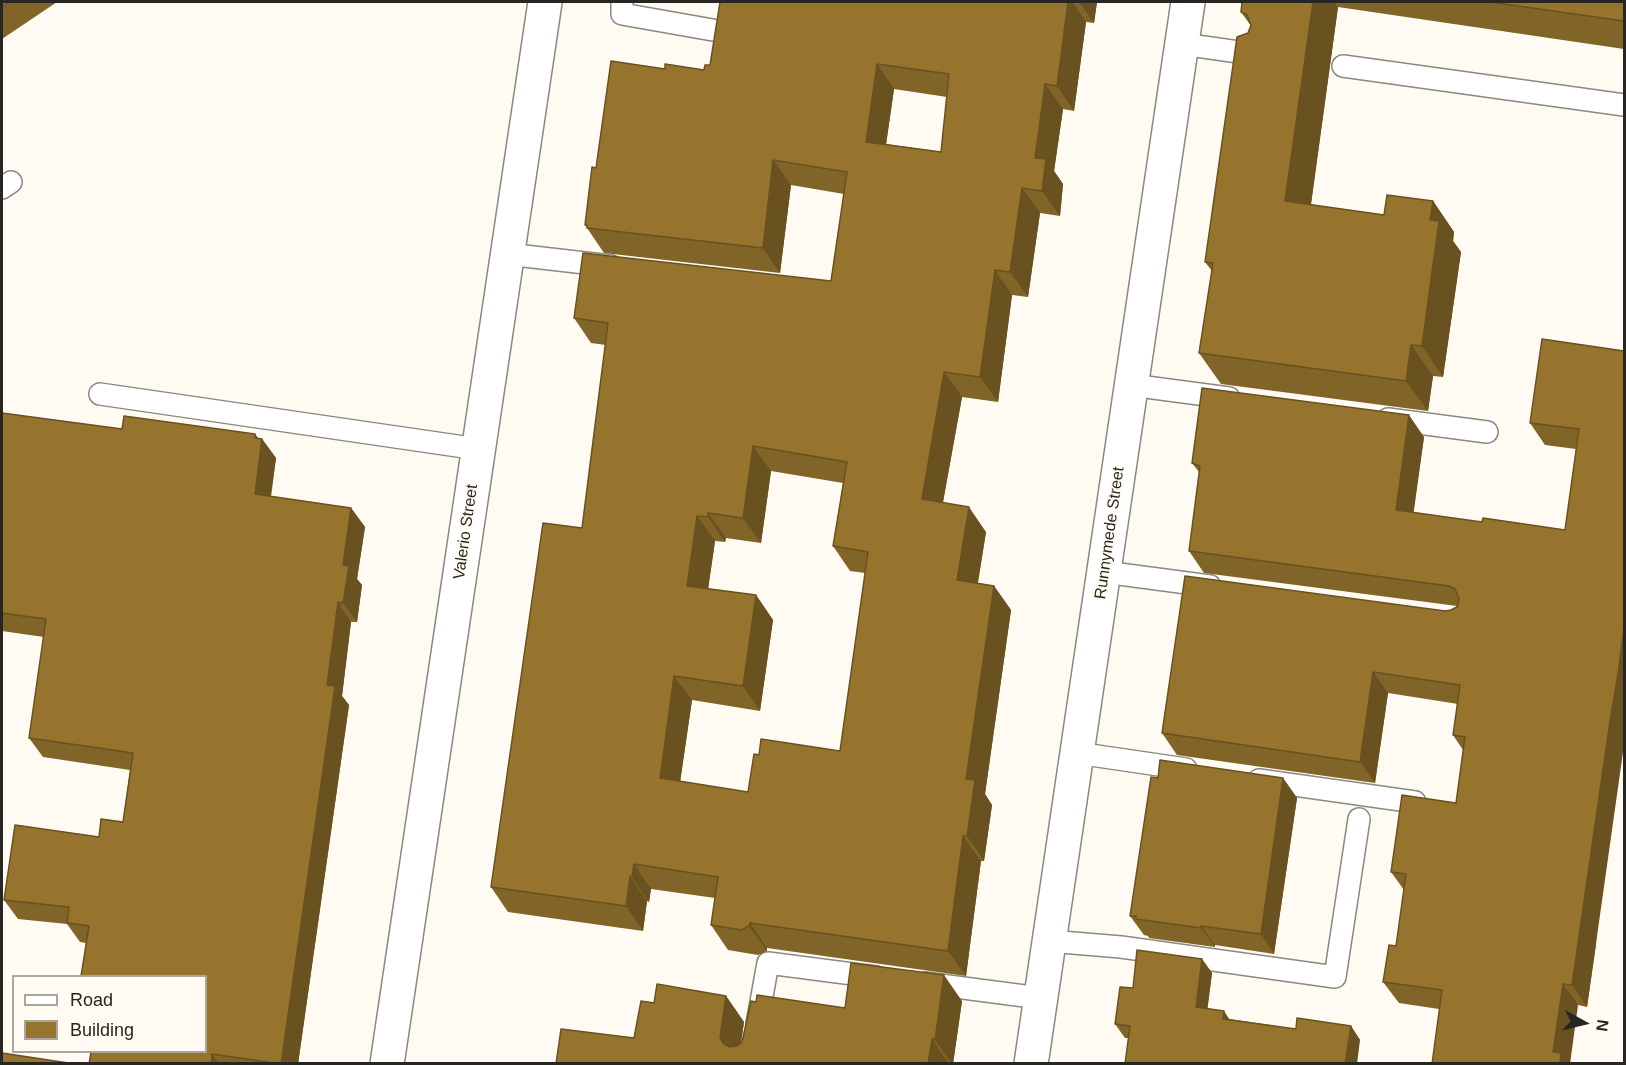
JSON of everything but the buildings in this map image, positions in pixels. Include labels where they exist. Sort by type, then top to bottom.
[{"type":"street","name":"Valerio Street","points":[[387,1064],[545,2]]},
{"type":"street","name":"Runnymede Street","points":[[1031,1064],[1188,2]]},
{"type":"lane","points":[[622,2],[622,14],[724,32]]},
{"type":"lane","points":[[1182,44],[1260,55]]},
{"type":"lane","points":[[1343,66],[1624,105]]},
{"type":"lane","points":[[507,254],[625,268]]},
{"type":"lane","points":[[1131,385],[1250,401]]},
{"type":"lane","points":[[100,394],[478,449]]},
{"type":"lane","points":[[1369,416],[1487,432]]},
{"type":"lane","points":[[1104,572],[1231,589]]},
{"type":"lane","points":[[1077,753],[1205,772]]},
{"type":"lane","points":[[1240,777],[1415,802]]},
{"type":"lane","points":[[1049,941],[1120,947],[1335,977],[1359,819]]},
{"type":"lane","points":[[754,1038],[768,963],[1040,998]]}]
